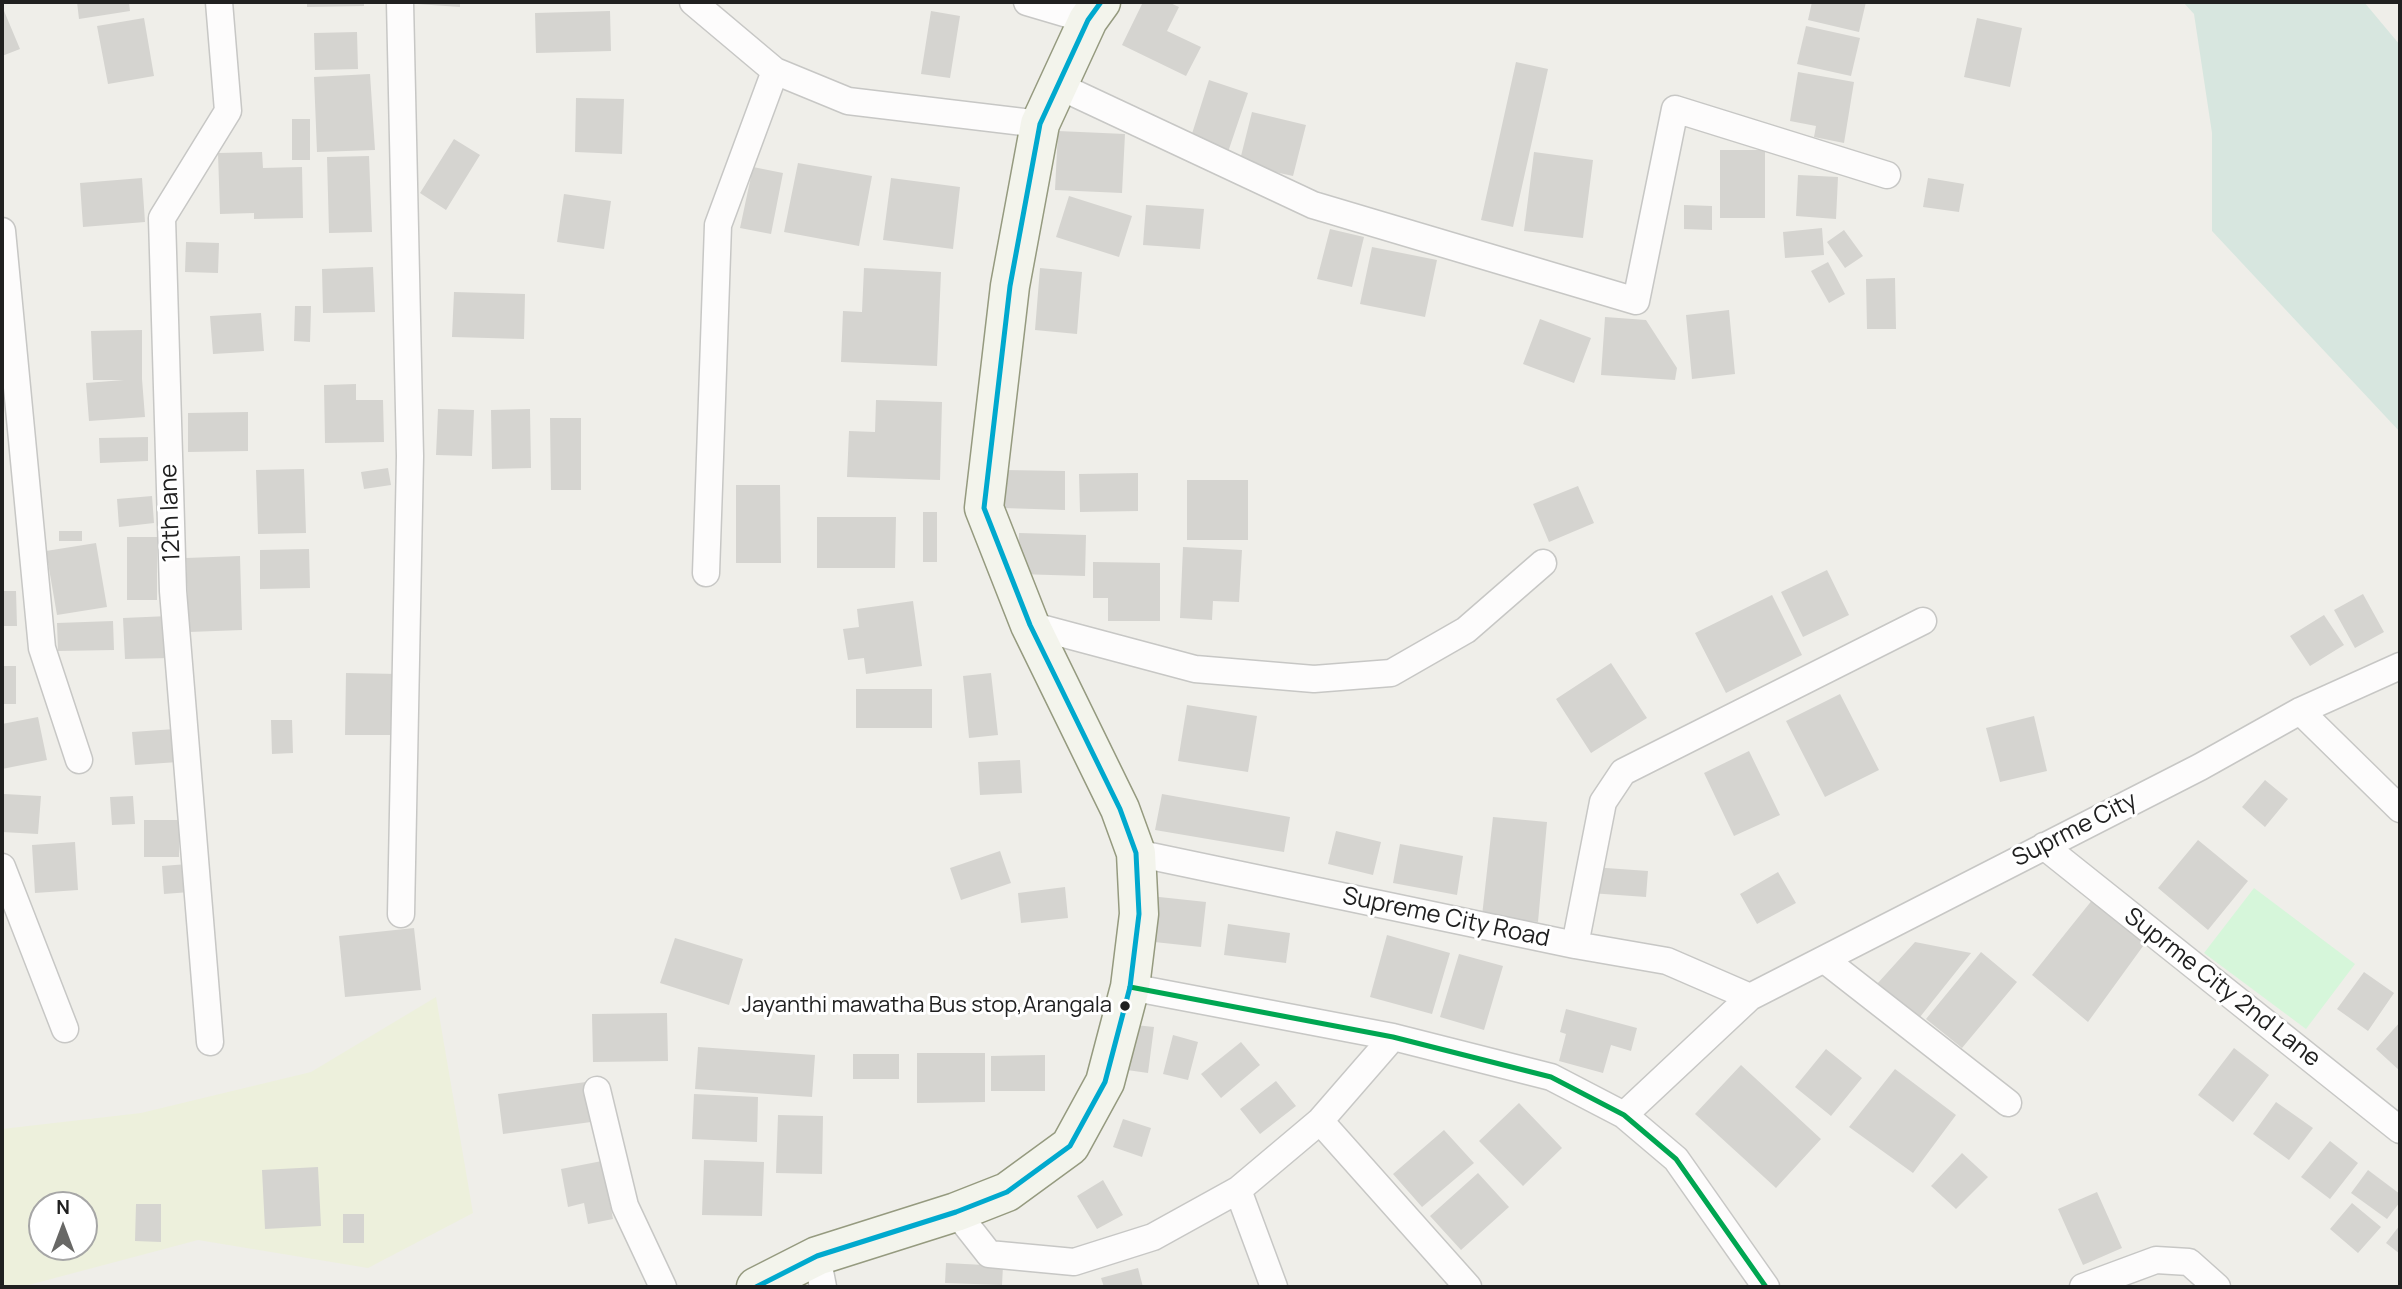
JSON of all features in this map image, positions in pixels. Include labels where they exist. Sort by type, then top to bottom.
[{"type":"main road","points":[[756,1287],[820,1272],[1007,1192],[1070,1146],[1105,1082],[1130,987],[1139,914],[1136,853],[1120,809],[1030,625],[984,508],[1010,286],[1040,124],[1095,11]]},
{"type":"street","name":"12th lane","points":[[210,1042],[173,591],[162,218],[228,111],[219,2]]},
{"type":"street","points":[[400,2],[410,456],[401,914]]},
{"type":"street","points":[[693,2],[775,71],[848,102],[1040,124]]},
{"type":"street","points":[[1027,2],[1095,11]]},
{"type":"street","points":[[706,573],[718,225],[775,71]]},
{"type":"street","points":[[1059,86],[1313,205],[1636,301],[1675,109],[1886,175]]},
{"type":"street","points":[[2,231],[41,648],[79,760]]},
{"type":"street","points":[[1030,625],[1195,669],[1314,679],[1391,673],[1466,630],[1543,563]]},
{"type":"street","points":[[1574,945],[1603,802],[1623,772],[1923,621]]},
{"type":"street","name":"Suprme City","points":[[1624,1115],[1750,997],[2200,767],[2300,711],[2400,666]]},
{"type":"street","points":[[2300,711],[2400,808]]},
{"type":"street","name":"Suprme City 2nd Lane","points":[[2044,846],[2400,1130]]},
{"type":"street","name":"Supreme City Road","points":[[1136,853],[1574,945],[1667,961],[1750,997]]},
{"type":"street","points":[[2,867],[65,1030]]},
{"type":"street","points":[[1825,960],[2008,1103]]},
{"type":"street","points":[[1130,987],[1393,1037],[1552,1077],[1624,1115],[1676,1159],[1766,1287]]},
{"type":"street","points":[[956,1212],[989,1254],[1074,1262],[1153,1237],[1238,1191],[1320,1121],[1393,1037]]},
{"type":"street","points":[[597,1090],[625,1206],[663,1287]]},
{"type":"street","points":[[1320,1121],[1468,1287]]},
{"type":"street","points":[[1238,1191],[1273,1287]]},
{"type":"street","points":[[2083,1287],[2156,1260],[2189,1262],[2217,1287]]},
{"type":"green space","points":[[2254,888],[2355,964],[2306,1029],[2204,953]]},
{"type":"green space","points":[[436,997],[473,1213],[368,1268],[198,1240],[21,1287],[2,1287],[2,1129],[141,1113],[311,1072]]},
{"type":"shaded area","points":[[2183,2],[2364,2],[2400,45],[2400,432],[2212,231],[2212,133],[2194,14]]},
{"type":"building","points":[[77,2],[129,2],[130,11],[79,19]]},
{"type":"building","points":[[307,2],[364,2],[364,6],[307,7]]},
{"type":"building","points":[[460,2],[460,7],[417,4]]},
{"type":"building","points":[[1143,2],[1168,2],[1179,7],[1167,31],[1201,47],[1186,76],[1122,45]]},
{"type":"building","points":[[1812,2],[1866,2],[1859,32],[1808,20]]},
{"type":"building","points":[[2,6],[20,49],[2,56]]},
{"type":"building","points":[[610,11],[611,51],[536,53],[535,13]]},
{"type":"building","points":[[931,11],[960,16],[950,78],[921,74]]},
{"type":"building","points":[[144,18],[154,76],[108,84],[97,26]]},
{"type":"building","points":[[1977,18],[2022,28],[2010,87],[1964,77]]},
{"type":"building","points":[[1806,26],[1860,38],[1851,76],[1797,64]]},
{"type":"building","points":[[357,32],[358,69],[315,70],[314,33]]},
{"type":"building","points":[[1516,62],[1548,69],[1513,227],[1481,220]]},
{"type":"building","points":[[1798,72],[1854,82],[1844,143],[1814,137],[1816,126],[1790,121]]},
{"type":"building","points":[[370,74],[375,150],[317,152],[314,77]]},
{"type":"building","points":[[1209,80],[1248,93],[1228,152],[1190,140]]},
{"type":"building","points":[[576,98],[624,99],[622,154],[575,152]]},
{"type":"building","points":[[1252,112],[1306,125],[1293,176],[1239,164]]},
{"type":"building","points":[[292,119],[310,119],[310,160],[292,160]]},
{"type":"building","points":[[1058,131],[1125,134],[1122,193],[1055,190]]},
{"type":"building","points":[[454,139],[480,155],[446,210],[420,193]]},
{"type":"building","points":[[1720,150],[1765,150],[1765,218],[1720,218]]},
{"type":"building","points":[[262,152],[263,168],[302,167],[303,218],[254,219],[254,213],[220,214],[218,153]]},
{"type":"building","points":[[1534,152],[1593,160],[1583,238],[1524,231]]},
{"type":"building","points":[[369,156],[372,232],[329,233],[327,157]]},
{"type":"building","points":[[798,163],[872,176],[859,246],[784,232]]},
{"type":"building","points":[[753,167],[783,173],[771,234],[740,228]]},
{"type":"building","points":[[1798,175],[1838,177],[1836,219],[1796,216]]},
{"type":"building","points":[[142,178],[145,222],[83,227],[80,183]]},
{"type":"building","points":[[891,178],[960,187],[953,249],[883,240]]},
{"type":"building","points":[[1928,178],[1964,184],[1959,212],[1923,207]]},
{"type":"building","points":[[564,194],[611,201],[604,249],[557,242]]},
{"type":"building","points":[[1069,196],[1132,216],[1119,257],[1056,237]]},
{"type":"building","points":[[1146,205],[1204,209],[1200,249],[1143,245]]},
{"type":"building","points":[[1684,205],[1712,206],[1712,230],[1684,229]]},
{"type":"building","points":[[1822,228],[1824,255],[1785,258],[1783,232]]},
{"type":"building","points":[[1330,229],[1364,237],[1352,287],[1317,279]]},
{"type":"building","points":[[1844,230],[1863,256],[1845,268],[1827,242]]},
{"type":"building","points":[[186,242],[219,243],[218,273],[185,272]]},
{"type":"building","points":[[1372,247],[1437,260],[1425,317],[1360,304]]},
{"type":"building","points":[[1828,262],[1845,294],[1829,303],[1811,271]]},
{"type":"building","points":[[373,267],[375,312],[323,313],[322,269]]},
{"type":"building","points":[[864,268],[941,272],[937,366],[841,362],[843,311],[862,312]]},
{"type":"building","points":[[1040,268],[1082,272],[1077,334],[1035,330]]},
{"type":"building","points":[[1895,278],[1896,329],[1867,329],[1866,279]]},
{"type":"building","points":[[454,292],[525,294],[524,339],[452,337]]},
{"type":"building","points":[[295,306],[311,306],[310,342],[294,341]]},
{"type":"building","points":[[1729,310],[1735,374],[1692,379],[1686,315]]},
{"type":"building","points":[[261,313],[264,351],[213,354],[210,316]]},
{"type":"building","points":[[1605,317],[1646,320],[1677,368],[1675,380],[1601,375]]},
{"type":"building","points":[[1540,319],[1591,338],[1574,383],[1523,364]]},
{"type":"building","points":[[142,330],[145,417],[89,421],[86,383],[124,380],[93,380],[91,331]]},
{"type":"building","points":[[356,384],[356,400],[383,400],[384,442],[325,443],[324,385]]},
{"type":"building","points":[[876,400],[942,402],[940,480],[847,477],[849,431],[875,432]]},
{"type":"building","points":[[438,409],[474,410],[472,456],[436,455]]},
{"type":"building","points":[[530,409],[531,468],[492,469],[491,410]]},
{"type":"building","points":[[248,412],[248,451],[188,452],[188,413]]},
{"type":"building","points":[[550,418],[581,418],[581,490],[551,490]]},
{"type":"building","points":[[148,437],[148,461],[100,463],[99,438]]},
{"type":"building","points":[[388,468],[391,485],[364,489],[361,472]]},
{"type":"building","points":[[304,469],[306,533],[258,534],[256,470]]},
{"type":"building","points":[[1004,470],[1065,471],[1065,510],[1003,508]]},
{"type":"building","points":[[1138,473],[1138,511],[1080,512],[1079,474]]},
{"type":"building","points":[[1187,480],[1248,480],[1248,540],[1187,540]]},
{"type":"building","points":[[736,485],[780,485],[781,563],[736,563]]},
{"type":"building","points":[[1578,486],[1594,523],[1549,542],[1533,504]]},
{"type":"building","points":[[152,496],[154,523],[119,527],[117,499]]},
{"type":"building","points":[[923,512],[937,512],[937,562],[923,562]]},
{"type":"building","points":[[817,517],[896,517],[895,568],[817,568]]},
{"type":"building","points":[[59,531],[82,531],[82,541],[59,541]]},
{"type":"building","points":[[1019,533],[1086,535],[1085,576],[1017,574]]},
{"type":"building","points":[[127,537],[157,537],[157,600],[127,600]]},
{"type":"building","points":[[96,543],[107,607],[57,615],[46,551]]},
{"type":"building","points":[[1183,547],[1242,550],[1239,602],[1213,601],[1212,620],[1180,618]]},
{"type":"building","points":[[309,549],[310,588],[260,589],[260,550]]},
{"type":"building","points":[[240,556],[242,630],[189,632],[186,558]]},
{"type":"building","points":[[1093,562],[1160,563],[1160,621],[1108,621],[1108,598],[1093,598]]},
{"type":"building","points":[[1827,570],[1849,615],[1803,637],[1781,592]]},
{"type":"building","points":[[2,591],[16,591],[17,626],[2,626]]},
{"type":"building","points":[[2363,594],[2384,632],[2355,648],[2334,610]]},
{"type":"building","points":[[1772,595],[1802,655],[1726,693],[1695,633]]},
{"type":"building","points":[[913,601],[922,666],[866,674],[864,658],[848,660],[843,629],[859,627],[857,609]]},
{"type":"building","points":[[2324,615],[2344,645],[2310,666],[2290,636]]},
{"type":"building","points":[[169,616],[170,658],[125,659],[123,618]]},
{"type":"building","points":[[113,621],[114,650],[58,651],[57,623]]},
{"type":"building","points":[[1611,663],[1647,718],[1591,753],[1556,699]]},
{"type":"building","points":[[2,666],[16,666],[16,704],[2,704]]},
{"type":"building","points":[[346,673],[399,674],[398,735],[345,735]]},
{"type":"building","points":[[991,673],[998,735],[969,738],[963,676]]},
{"type":"building","points":[[856,689],[932,689],[932,728],[856,728]]},
{"type":"building","points":[[1840,694],[1879,770],[1825,797],[1786,721]]},
{"type":"building","points":[[1187,705],[1257,716],[1248,772],[1178,761]]},
{"type":"building","points":[[2034,716],[2047,771],[2000,782],[1986,728]]},
{"type":"building","points":[[38,717],[47,760],[2,769],[2,724]]},
{"type":"building","points":[[271,720],[292,720],[293,753],[272,754]]},
{"type":"building","points":[[175,729],[178,762],[135,765],[132,732]]},
{"type":"building","points":[[1749,751],[1780,815],[1734,836],[1704,773]]},
{"type":"building","points":[[1020,760],[1022,793],[980,795],[978,762]]},
{"type":"building","points":[[2265,780],[2288,799],[2265,827],[2242,807]]},
{"type":"building","points":[[4,794],[41,796],[38,834],[2,832]]},
{"type":"building","points":[[1162,794],[1290,817],[1284,852],[1155,830]]},
{"type":"building","points":[[133,796],[135,824],[112,825],[110,797]]},
{"type":"building","points":[[1493,817],[1547,822],[1538,922],[1482,916]]},
{"type":"building","points":[[144,820],[179,820],[179,857],[144,857]]},
{"type":"building","points":[[1336,831],[1381,842],[1373,875],[1328,864]]},
{"type":"building","points":[[2198,840],[2248,881],[2208,930],[2158,888]]},
{"type":"building","points":[[75,842],[78,890],[35,893],[32,845]]},
{"type":"building","points":[[1400,844],[1463,856],[1457,895],[1393,883]]},
{"type":"building","points":[[1000,851],[1011,883],[961,900],[950,868]]},
{"type":"building","points":[[188,864],[190,892],[164,894],[162,866]]},
{"type":"building","points":[[1592,867],[1648,871],[1646,897],[1590,893]]},
{"type":"building","points":[[1778,872],[1796,903],[1757,924],[1740,894]]},
{"type":"building","points":[[1065,887],[1068,918],[1021,923],[1018,893]]},
{"type":"building","points":[[1150,896],[1206,902],[1201,947],[1145,941]]},
{"type":"building","points":[[2093,899],[2146,942],[2088,1022],[2032,975]]},
{"type":"building","points":[[1228,924],[1290,933],[1286,963],[1224,955]]},
{"type":"building","points":[[414,928],[421,990],[345,997],[339,936]]},
{"type":"building","points":[[1387,935],[1450,953],[1432,1014],[1370,997]]},
{"type":"building","points":[[675,938],[743,959],[729,1005],[660,983]]},
{"type":"building","points":[[1915,942],[1971,953],[1920,1017],[1877,984]]},
{"type":"building","points":[[1981,952],[2017,982],[1962,1048],[1926,1019]]},
{"type":"building","points":[[1459,954],[1503,966],[1484,1030],[1440,1017]]},
{"type":"building","points":[[2364,972],[2394,993],[2368,1031],[2337,1009]]},
{"type":"building","points":[[1566,1009],[1637,1028],[1631,1051],[1611,1045],[1603,1073],[1559,1061],[1566,1034],[1560,1032]]},
{"type":"building","points":[[667,1013],[668,1061],[593,1062],[592,1014]]},
{"type":"building","points":[[2400,1022],[2400,1071],[2376,1049]]},
{"type":"building","points":[[1126,1024],[1154,1027],[1148,1073],[1120,1069]]},
{"type":"building","points":[[1173,1035],[1198,1042],[1188,1080],[1163,1074]]},
{"type":"building","points":[[1241,1042],[1260,1065],[1221,1098],[1201,1074]]},
{"type":"building","points":[[698,1047],[815,1055],[812,1097],[695,1089]]},
{"type":"building","points":[[2234,1048],[2269,1075],[2233,1122],[2198,1095]]},
{"type":"building","points":[[1826,1049],[1862,1078],[1831,1116],[1795,1087]]},
{"type":"building","points":[[917,1053],[985,1053],[985,1102],[917,1103]]},
{"type":"building","points":[[853,1054],[899,1054],[899,1079],[853,1079]]},
{"type":"building","points":[[1045,1055],[1045,1091],[991,1091],[991,1056]]},
{"type":"building","points":[[1741,1065],[1821,1139],[1776,1188],[1695,1114]]},
{"type":"building","points":[[1895,1069],[1956,1115],[1913,1173],[1849,1127]]},
{"type":"building","points":[[1276,1081],[1296,1106],[1260,1134],[1240,1109]]},
{"type":"building","points":[[586,1082],[591,1122],[503,1134],[498,1094]]},
{"type":"building","points":[[694,1094],[758,1097],[757,1142],[692,1139]]},
{"type":"building","points":[[2276,1102],[2313,1128],[2289,1160],[2253,1134]]},
{"type":"building","points":[[1519,1103],[1562,1148],[1523,1186],[1479,1141]]},
{"type":"building","points":[[778,1115],[823,1116],[822,1174],[776,1173]]},
{"type":"building","points":[[1123,1119],[1151,1128],[1142,1157],[1113,1147]]},
{"type":"building","points":[[1444,1130],[1474,1163],[1422,1207],[1393,1174]]},
{"type":"building","points":[[2330,1141],[2358,1163],[2330,1199],[2301,1177]]},
{"type":"building","points":[[1962,1153],[1988,1177],[1956,1209],[1931,1186]]},
{"type":"building","points":[[704,1160],[764,1162],[762,1216],[702,1215]]},
{"type":"building","points":[[602,1161],[613,1219],[588,1224],[584,1203],[568,1207],[561,1169]]},
{"type":"building","points":[[318,1167],[321,1226],[265,1229],[262,1170]]},
{"type":"building","points":[[2368,1170],[2400,1194],[2400,1202],[2387,1219],[2351,1193]]},
{"type":"building","points":[[1478,1173],[1509,1207],[1461,1250],[1430,1216]]},
{"type":"building","points":[[1103,1180],[1123,1215],[1097,1229],[1077,1196]]},
{"type":"building","points":[[2097,1192],[2122,1248],[2083,1265],[2058,1209]]},
{"type":"building","points":[[2352,1203],[2381,1227],[2358,1253],[2330,1229]]},
{"type":"building","points":[[136,1204],[161,1204],[161,1242],[135,1241]]},
{"type":"building","points":[[343,1214],[364,1214],[364,1243],[343,1243]]},
{"type":"building","points":[[2400,1225],[2400,1254],[2386,1243]]},
{"type":"building","points":[[946,1263],[1003,1266],[1002,1285],[945,1283]]},
{"type":"building","points":[[1138,1268],[1143,1287],[1104,1287],[1101,1278]]},
{"type":"transit line","points":[[756,1287],[817,1256],[956,1212],[1007,1192],[1070,1146],[1105,1082],[1130,987],[1139,914],[1136,853],[1120,809],[1030,625],[984,508],[1010,286],[1040,124],[1088,20],[1101,2]]},
{"type":"transit line","points":[[1130,987],[1393,1037],[1551,1077],[1624,1115],[1676,1159],[1766,1287]]},
{"type":"place","name":"Jayanthi mawatha Bus stop,Arangala","points":[[1125,1006]]}]
